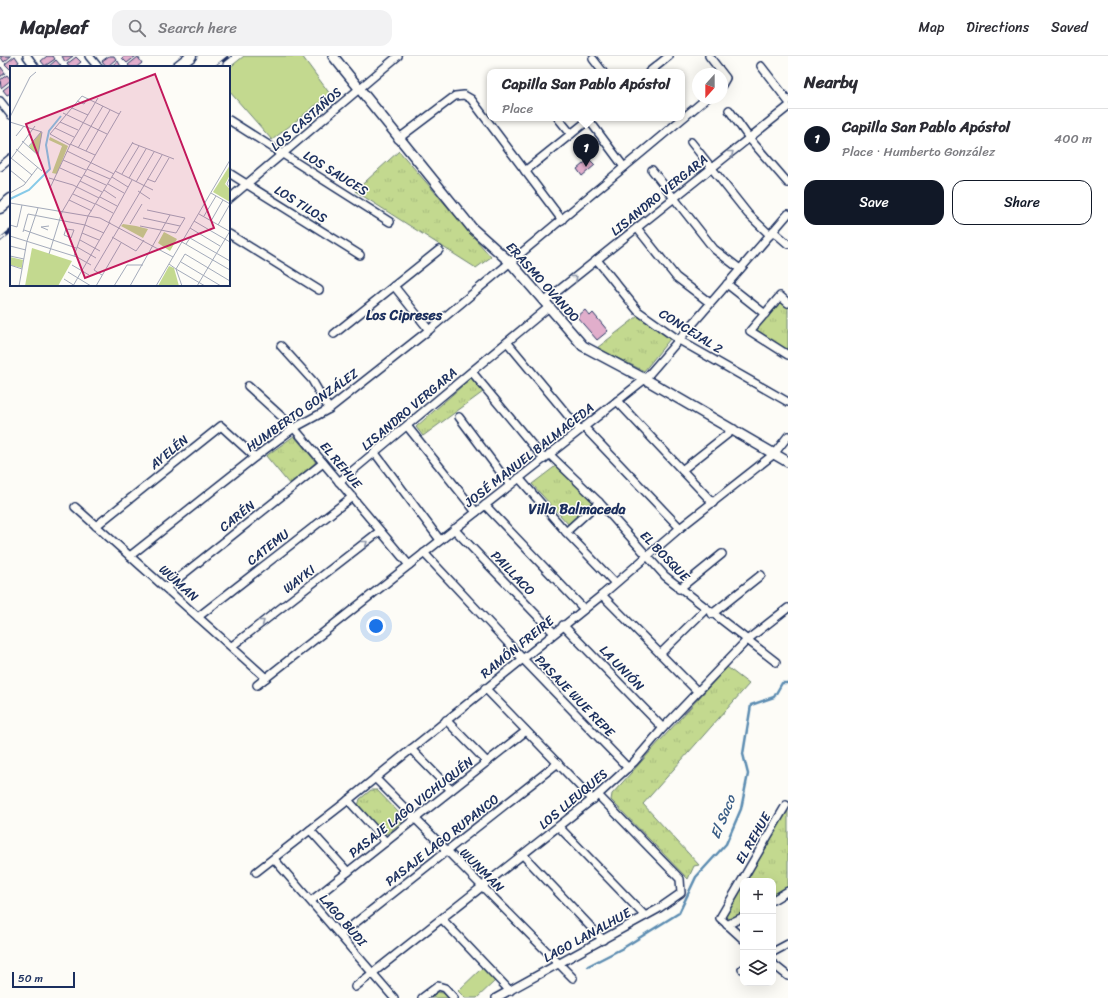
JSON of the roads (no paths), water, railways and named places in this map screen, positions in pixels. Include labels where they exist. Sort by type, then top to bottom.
[{"type":"main road","points":[[178,66],[191,56]]},
{"type":"main road","points":[[0,208],[10,200]]},
{"type":"street","points":[[26,56],[34,66]]},
{"type":"street","points":[[89,56],[97,66]]},
{"type":"street","name":"ERASMO OVANDO","points":[[333,56],[398,139],[472,228],[511,263],[583,346],[734,429],[788,462]]},
{"type":"street","name":"LOS CASTAÑOS","points":[[230,198],[398,56]]},
{"type":"street","points":[[653,69],[668,56]]},
{"type":"street","points":[[709,56],[718,68]]},
{"type":"street","points":[[593,59],[601,69]]},
{"type":"street","points":[[761,66],[788,101]]},
{"type":"street","points":[[398,139],[455,96],[464,95],[471,99],[487,120]]},
{"type":"street","name":"HUMBERTO GONZÁLEZ","points":[[685,116],[700,104]]},
{"type":"street","points":[[1,105],[10,114]]},
{"type":"street","name":"LISANDRO VERGARA","points":[[339,482],[507,342],[597,260],[788,107]]},
{"type":"street","points":[[729,110],[749,138],[788,183]]},
{"type":"street","name":"LOS SAUCES","points":[[230,121],[390,222]]},
{"type":"street","points":[[488,121],[562,220]]},
{"type":"street","points":[[560,121],[570,134]]},
{"type":"street","points":[[525,171],[587,121]]},
{"type":"street","points":[[591,121],[624,167]]},
{"type":"street","name":"HUMBERTO GONZÁLEZ","points":[[130,556],[255,457],[294,428],[329,409],[429,330],[679,121]]},
{"type":"street","points":[[691,142],[748,214],[788,244]]},
{"type":"street","points":[[0,167],[10,159]]},
{"type":"street","points":[[652,170],[714,250],[740,269]]},
{"type":"street","name":"LOS TILOS","points":[[230,174],[360,255]]},
{"type":"street","name":"JOSÉ MANUEL BALMACEDA","points":[[257,685],[645,379],[788,214]]},
{"type":"street","points":[[637,228],[676,277],[710,304]]},
{"type":"street","points":[[230,235],[319,290]]},
{"type":"street","points":[[334,334],[440,250]]},
{"type":"street","name":"CONCEJAL 2","points":[[597,260],[638,312],[679,340],[788,402]]},
{"type":"street","points":[[727,284],[765,314]]},
{"type":"street","points":[[394,286],[429,330]]},
{"type":"street","points":[[788,303],[780,296],[750,331],[788,355]]},
{"type":"street","points":[[507,342],[582,429],[680,528]]},
{"type":"street","points":[[282,346],[312,380],[329,409]]},
{"type":"street","name":"EL BOSQUE","points":[[472,372],[546,456],[599,502],[665,576],[679,589],[776,662]]},
{"type":"street","name":"EL REHUE","points":[[248,386],[294,428],[409,565]]},
{"type":"street","points":[[617,401],[713,503]]},
{"type":"street","points":[[459,418],[510,485]]},
{"type":"street","name":"AYELÉN","points":[[96,526],[221,426],[255,457]]},
{"type":"street","points":[[407,426],[476,512]]},
{"type":"street","points":[[682,470],[734,429]]},
{"type":"street","name":"RAMÓN FREIRE","points":[[256,872],[348,800],[522,658],[602,595],[680,528],[774,454],[788,436]]},
{"type":"street","points":[[375,453],[440,540]]},
{"type":"street","name":"CARÉN","points":[[166,588],[323,464]]},
{"type":"street","points":[[519,478],[566,532],[615,583]]},
{"type":"street","name":"CATEMU","points":[[198,617],[352,497]]},
{"type":"street","points":[[566,532],[599,502]]},
{"type":"street","points":[[485,505],[584,609]]},
{"type":"street","name":"WÜMAN","points":[[75,507],[266,678]]},
{"type":"street","name":"PAILLACO","points":[[454,529],[554,633]]},
{"type":"street","name":"WAYKI","points":[[232,646],[380,531]]},
{"type":"street","name":"PASAJE WUE REPE","points":[[424,554],[628,768]]},
{"type":"street","points":[[679,589],[722,554]]},
{"type":"street","points":[[712,614],[760,575]]},
{"type":"street","points":[[602,595],[697,691]]},
{"type":"street","name":"LOS LLEUQUES","points":[[355,987],[596,798],[628,768],[697,691],[747,640],[788,608]]},
{"type":"street","points":[[660,654],[706,609]]},
{"type":"street","name":"LA UNIÓN","points":[[563,625],[663,728]]},
{"type":"street","points":[[486,688],[526,731],[596,798]]},
{"type":"street","points":[[446,720],[487,762]]},
{"type":"street","name":"PASAJE LAGO VICHUQUÉN","points":[[311,901],[526,731]]},
{"type":"street","points":[[410,749],[451,790]]},
{"type":"street","name":"PASAJE LAGO RUPANCO","points":[[340,935],[558,763]]},
{"type":"street","name":"WUNMAN","points":[[375,778],[482,888],[573,978]]},
{"type":"street","name":"LAGO LANALHUE","points":[[496,998],[603,940],[681,894],[682,886],[677,875],[596,798]]},
{"type":"street","points":[[348,800],[386,842]]},
{"type":"street","name":"EL REHUE","points":[[727,926],[720,918],[787,806]]},
{"type":"street","points":[[559,827],[645,916]]},
{"type":"street","points":[[310,830],[348,872]]},
{"type":"street","points":[[523,856],[603,940]]},
{"type":"street","name":"LAGO BUDI","points":[[274,859],[394,998]]},
{"type":"street","points":[[776,898],[788,891]]},
{"type":"street","points":[[442,919],[510,990]]},
{"type":"street","points":[[740,919],[727,926],[740,937]]},
{"type":"street","points":[[776,950],[788,944]]},
{"type":"street","points":[[776,966],[788,976]]},
{"type":"street","points":[[422,998],[438,986],[445,988],[454,998]]},
{"type":"waterway","name":"El Saco","points":[[588,966],[623,948],[679,913],[696,877],[726,844],[741,809],[748,774],[743,754],[751,705],[774,697],[782,683],[788,683]]},
{"type":"railway","points":[[217,66],[230,56]]},
{"type":"railway","points":[[0,240],[10,232]]},
{"type":"place","name":"Capilla San Pablo Apóstol","points":[[586,167]]},
{"type":"district","name":"Los Cipreses","points":[[404,315]]},
{"type":"district","name":"Villa Balmaceda","points":[[577,509]]}]
